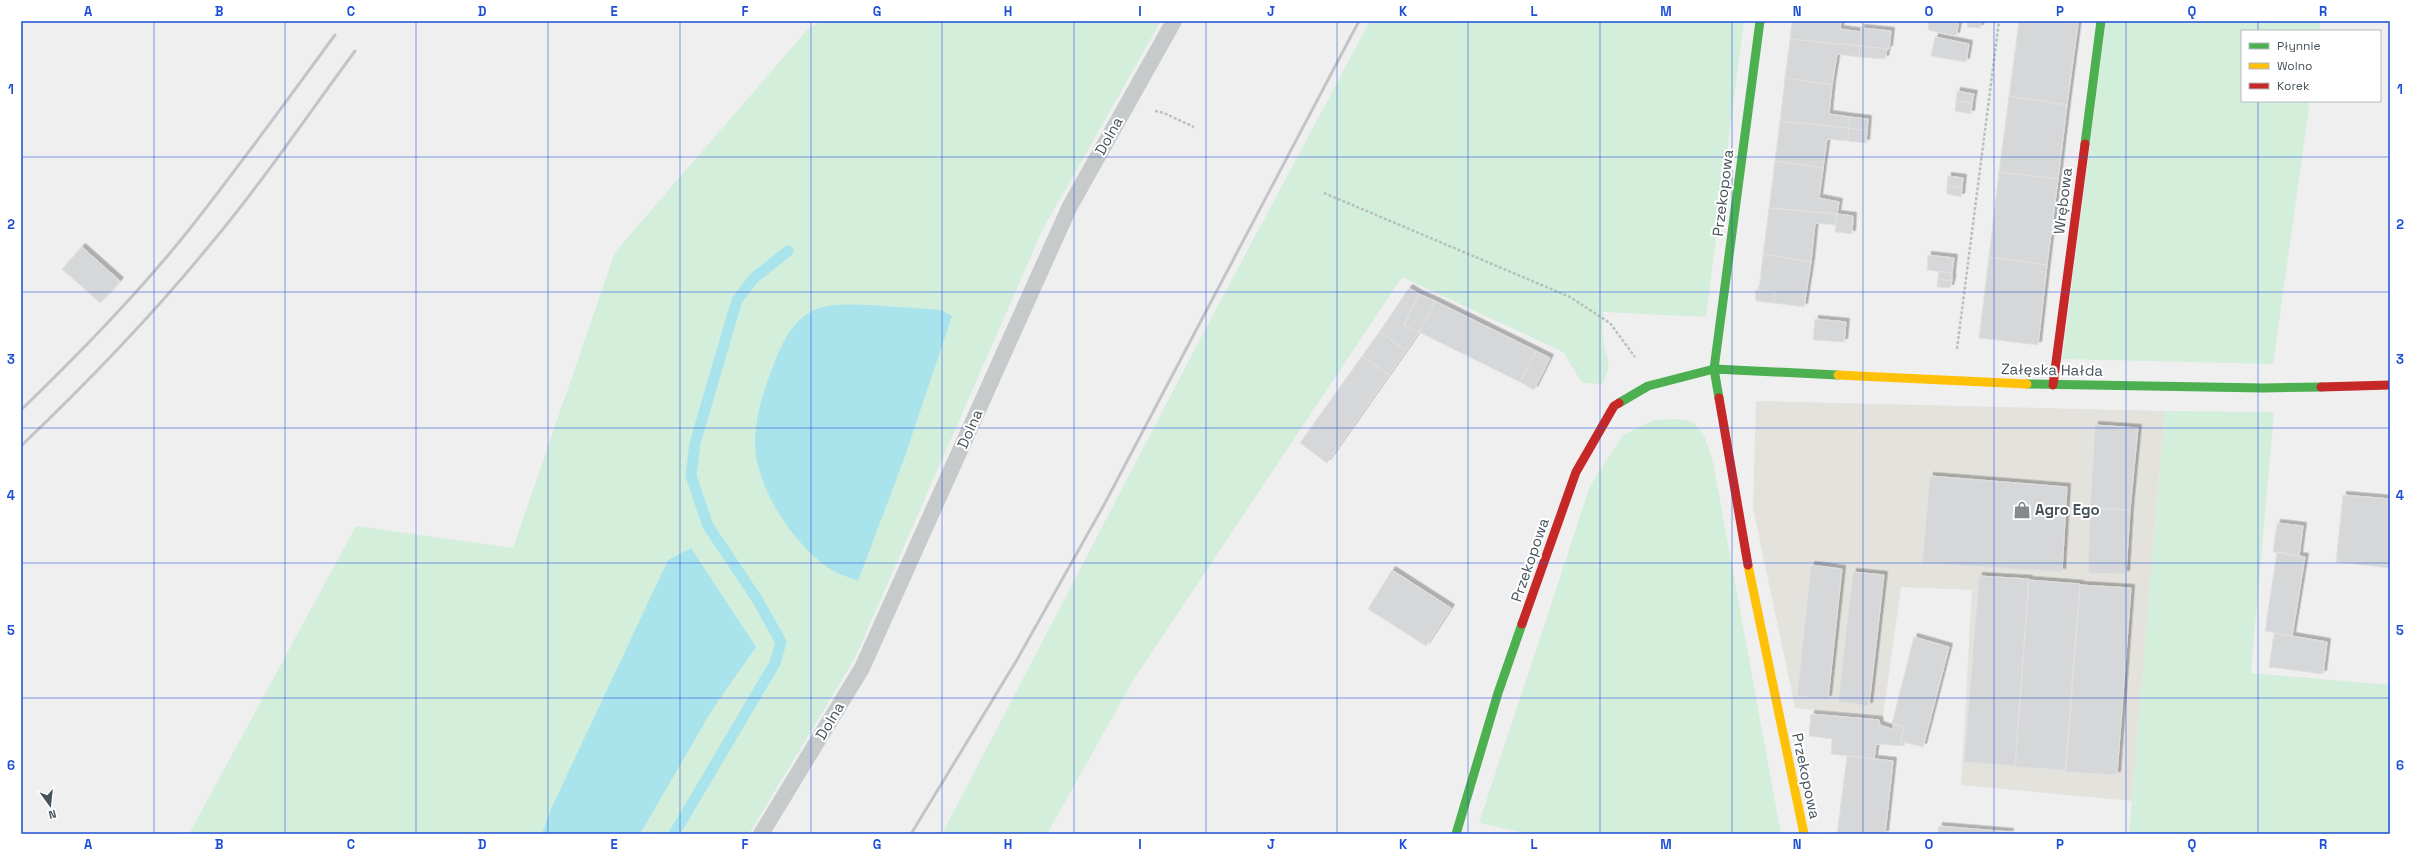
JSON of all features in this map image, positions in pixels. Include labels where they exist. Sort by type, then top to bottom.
[{"type":"street","name":"Przekopowa","points":[[1760,21],[1714,369],[1750,578],[1804,834]]},
{"type":"street","name":"Wrębowa","points":[[2053,385],[2100,21]]},
{"type":"street","name":"Przekopowa","points":[[1456,834],[1498,693],[1576,472],[1614,406],[1648,386],[1714,369]]},
{"type":"street","name":"Załęska Hałda","points":[[1714,369],[2053,385],[2263,388],[2390,385]]},
{"type":"lane","name":"Dolna","points":[[761,834],[862,668],[1070,206],[1174,21]]},
{"type":"path","points":[[1953,381],[1999,21]]},
{"type":"path","points":[[1324,193],[1546,285],[1592,309],[1610,323],[1623,338],[1640,366],[1648,386]]},
{"type":"shaded area","points":[[1756,401],[2165,411],[2132,801],[1961,785],[1972,590],[1901,587],[1883,717],[1795,708],[1753,508]]},
{"type":"green space","points":[[821,21],[1161,21],[1043,229],[855,658],[749,834],[189,834],[356,526],[513,548],[615,252],[807,30]]},
{"type":"green space","points":[[1370,21],[1744,21],[1706,317],[1603,312],[1603,335],[1608,361],[1608,371],[1602,384],[1582,383],[1563,352],[1402,277],[1134,679],[1047,834],[942,834],[1199,341]]},
{"type":"green space","points":[[2106,21],[2321,21],[2320,30],[2241,30],[2241,102],[2310,102],[2273,364],[2062,359]]},
{"type":"green space","points":[[2165,411],[2274,412],[2251,673],[2390,685],[2390,834],[2129,834]]},
{"type":"green space","points":[[1674,419],[1692,421],[1704,435],[1713,462],[1781,834],[1530,834],[1479,823],[1590,486],[1623,435],[1654,420]]},
{"type":"water","points":[[869,305],[941,310],[952,316],[904,459],[858,581],[830,569],[816,558],[790,530],[769,496],[762,478],[757,460],[755,433],[764,391],[771,371],[778,353],[797,322],[811,312],[826,306]]},
{"type":"water","points":[[691,548],[756,647],[712,710],[640,834],[542,834],[551,809],[668,560]]},
{"type":"building","points":[[1792,21],[1841,21],[1840,29],[1861,32],[1860,46],[1790,39]]},
{"type":"building","points":[[1929,21],[1959,21],[1956,36],[1928,30]]},
{"type":"building","points":[[1968,21],[1981,21],[1980,28],[1967,27]]},
{"type":"building","points":[[2019,21],[2078,23],[2067,105],[2009,96]]},
{"type":"building","points":[[1861,28],[1891,31],[1889,49],[1860,46]]},
{"type":"building","points":[[1935,37],[1969,44],[1966,62],[1931,56]]},
{"type":"building","points":[[1790,39],[1860,46],[1859,57],[1837,54],[1832,85],[1785,78]]},
{"type":"building","points":[[1860,46],[1887,49],[1885,59],[1859,57]]},
{"type":"building","points":[[1785,78],[1832,85],[1829,114],[1850,117],[1849,128],[1780,121]]},
{"type":"building","points":[[1957,91],[1974,94],[1972,103],[1956,101]]},
{"type":"building","points":[[2009,96],[2067,105],[2058,179],[1999,172]]},
{"type":"building","points":[[1956,101],[1972,103],[1971,114],[1955,111]]},
{"type":"building","points":[[1850,117],[1868,119],[1867,131],[1849,128]]},
{"type":"building","points":[[1780,121],[1849,128],[1848,141],[1827,139],[1823,168],[1775,161]]},
{"type":"building","points":[[1849,128],[1867,131],[1866,143],[1848,141]]},
{"type":"building","points":[[1775,161],[1823,168],[1819,198],[1839,202],[1837,214],[1769,208]]},
{"type":"building","points":[[1999,172],[2058,179],[2047,265],[1989,257]]},
{"type":"building","points":[[1948,176],[1963,178],[1962,187],[1947,186]]},
{"type":"building","points":[[1947,186],[1962,187],[1961,197],[1947,194]]},
{"type":"building","points":[[1769,208],[1837,214],[1836,225],[1815,223],[1811,262],[1763,254]]},
{"type":"building","points":[[1837,214],[1853,216],[1852,234],[1835,232]]},
{"type":"building","points":[[82,247],[120,281],[100,303],[62,269]]},
{"type":"building","points":[[1763,254],[1811,262],[1804,307],[1774,303],[1775,292],[1759,290]]},
{"type":"building","points":[[1928,255],[1954,258],[1952,273],[1927,270]]},
{"type":"building","points":[[1989,257],[2047,265],[2038,345],[1979,338]]},
{"type":"building","points":[[1939,271],[1952,273],[1952,281],[1938,279]]},
{"type":"building","points":[[1938,279],[1952,281],[1950,288],[1937,287]]},
{"type":"building","points":[[1409,288],[1419,294],[1404,325],[1419,332],[1406,351],[1380,331]]},
{"type":"building","points":[[1755,290],[1775,292],[1774,303],[1756,301]]},
{"type":"building","points":[[1419,294],[1435,301],[1419,332],[1404,325]]},
{"type":"building","points":[[1435,301],[1536,351],[1520,382],[1419,332]]},
{"type":"building","points":[[1815,319],[1846,322],[1844,342],[1813,340]]},
{"type":"building","points":[[1380,331],[1406,351],[1389,375],[1362,356]]},
{"type":"building","points":[[1536,351],[1550,358],[1534,390],[1520,382]]},
{"type":"building","points":[[1362,356],[1389,375],[1327,463],[1300,443]]},
{"type":"building","points":[[2095,425],[2138,428],[2130,510],[2090,508]]},
{"type":"building","points":[[1930,476],[2067,487],[2062,572],[1922,563]]},
{"type":"building","points":[[2343,495],[2390,499],[2390,568],[2336,562]]},
{"type":"building","points":[[2090,508],[2130,510],[2126,574],[2088,573]]},
{"type":"building","points":[[2277,523],[2303,526],[2299,556],[2273,552]]},
{"type":"building","points":[[2277,552],[2305,557],[2292,636],[2265,631]]},
{"type":"building","points":[[1811,565],[1842,569],[1828,699],[1797,696]]},
{"type":"building","points":[[1392,570],[1451,608],[1426,646],[1368,609]]},
{"type":"building","points":[[1853,572],[1884,575],[1869,706],[1838,702]]},
{"type":"building","points":[[1979,576],[2029,579],[2015,766],[1964,762]]},
{"type":"building","points":[[2029,580],[2080,584],[2065,770],[2015,767]]},
{"type":"building","points":[[2080,585],[2131,588],[2117,775],[2066,772]]},
{"type":"building","points":[[2274,633],[2327,642],[2323,674],[2269,667]]},
{"type":"building","points":[[1914,637],[1949,647],[1923,747],[1900,741],[1904,727],[1892,723]]},
{"type":"building","points":[[1811,714],[1879,720],[1880,725],[1892,729],[1894,724],[1904,727],[1900,741],[1905,742],[1904,746],[1876,744],[1874,759],[1831,754],[1832,739],[1809,736]]},
{"type":"building","points":[[1847,756],[1893,761],[1885,834],[1837,834]]},
{"type":"building","points":[[1939,826],[2010,832],[2010,834],[1938,834]]},
{"type":"waterway","points":[[674,834],[775,663],[781,642],[757,599],[708,526],[691,476],[695,443],[737,300],[754,278],[788,251]]},
{"type":"railway","points":[[911,834],[1018,658],[1105,503],[1359,21]]},
{"type":"railway","points":[[21,410],[107,324],[169,255],[226,183],[335,35]]},
{"type":"railway","points":[[21,446],[118,349],[187,272],[247,199],[355,51]]},
{"type":"traffic: fast","points":[[1719,398],[1714,369],[1760,21]]},
{"type":"traffic: fast","points":[[2085,144],[2101,21]]},
{"type":"traffic: fast","points":[[1619,403],[1648,386],[1714,369],[1838,375]]},
{"type":"traffic: fast","points":[[2027,384],[2263,388],[2321,387]]},
{"type":"traffic: fast","points":[[1456,834],[1498,693],[1522,624]]},
{"type":"traffic: slow","points":[[1838,375],[2027,384]]},
{"type":"traffic: slow","points":[[1748,565],[1804,834]]},
{"type":"traffic: jam","points":[[2053,385],[2085,144]]},
{"type":"traffic: jam","points":[[2321,387],[2390,385]]},
{"type":"traffic: jam","points":[[1719,398],[1748,565]]},
{"type":"traffic: jam","points":[[1522,624],[1576,472],[1614,406],[1619,403]]},
{"type":"place","name":"Agro Ego","points":[[2022,510]]}]
